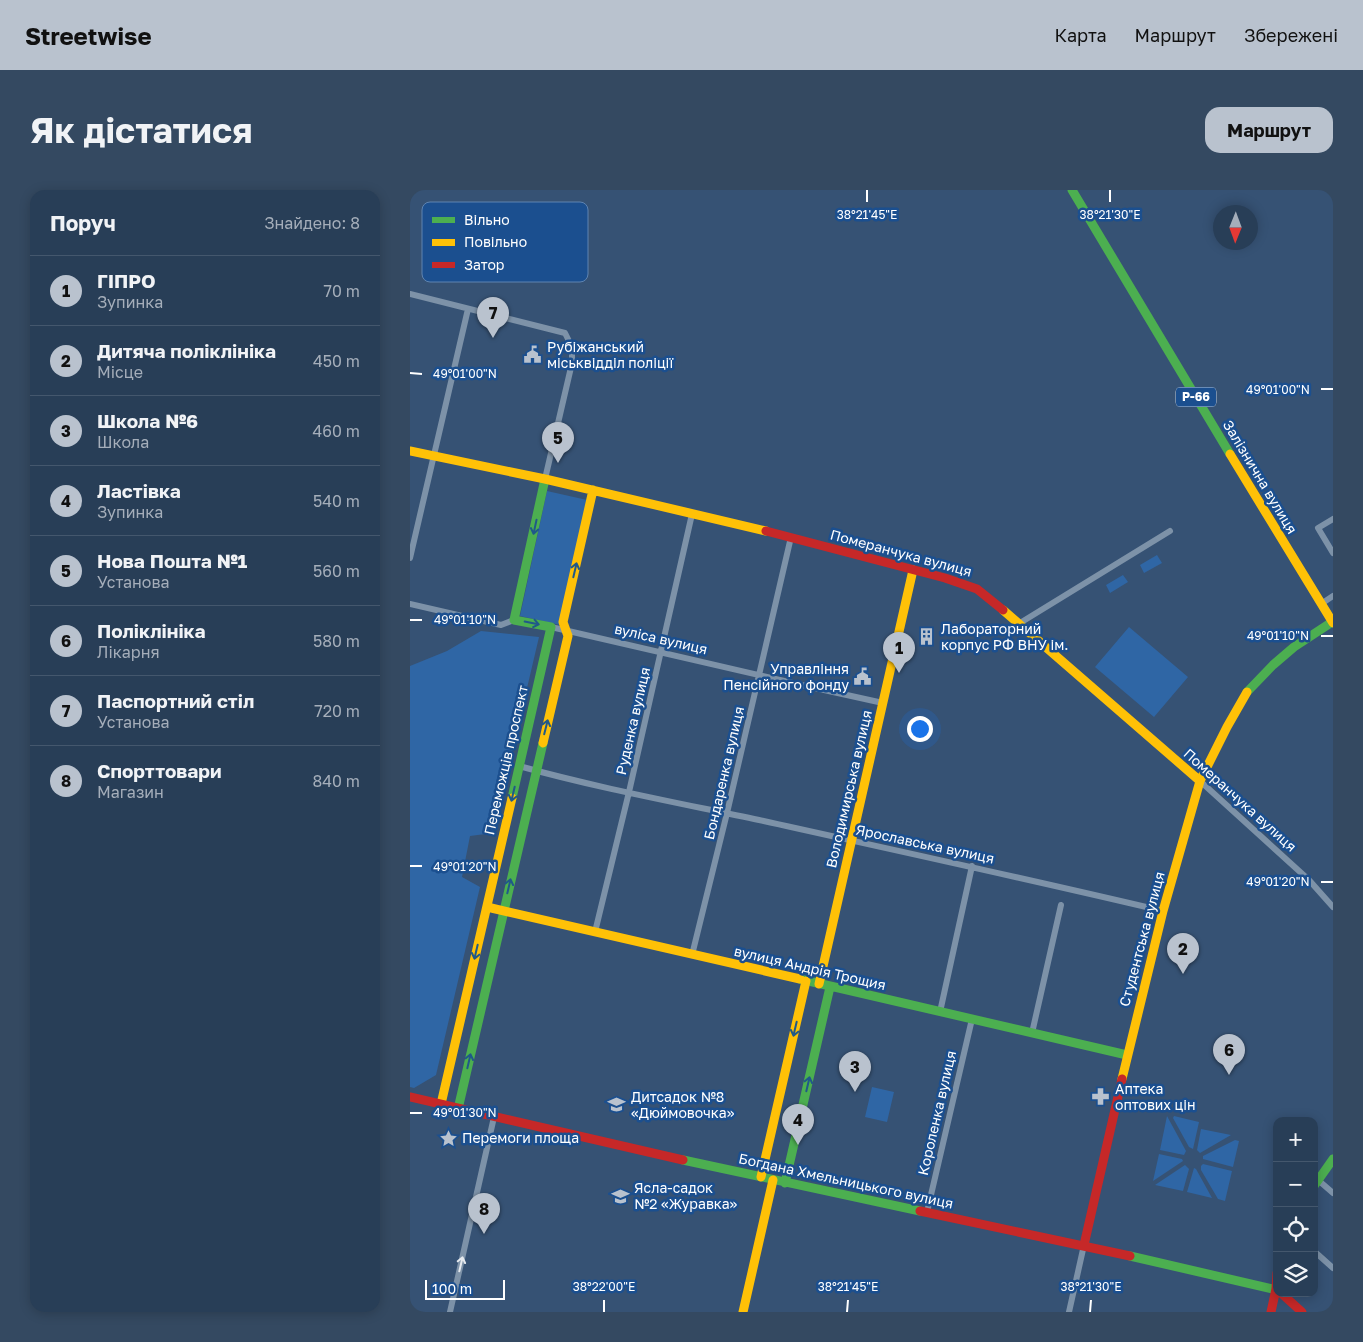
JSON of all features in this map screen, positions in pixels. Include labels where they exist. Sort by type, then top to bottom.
[{"type":"street","name":"Залізнична вулиця","points":[[1072,190],[1332,623]]},
{"type":"street","points":[[410,294],[565,333],[572,347],[572,363],[514,620]]},
{"type":"street","points":[[410,558],[468,308]]},
{"type":"street","name":"Померанчука вулиця","points":[[410,451],[545,479],[791,537],[945,578],[977,589],[1020,623],[1200,781],[1309,880],[1333,907]]},
{"type":"street","points":[[458,1108],[568,636],[563,622],[593,490]]},
{"type":"street","name":"Руденка вулиця","points":[[595,932],[692,514]]},
{"type":"street","points":[[1333,519],[1318,528],[1333,554]]},
{"type":"street","points":[[1020,623],[1170,531]]},
{"type":"street","name":"Бондаренка вулиця","points":[[692,955],[791,537]]},
{"type":"street","name":"Володимирська вулиця","points":[[819,984],[913,570]]},
{"type":"street","points":[[1321,604],[1333,596]]},
{"type":"street","points":[[410,604],[501,625],[514,620],[550,627]]},
{"type":"street","name":"Студентська вулиця","points":[[1069,1312],[1127,1055],[1163,911],[1200,781],[1247,692],[1303,640],[1332,623]]},
{"type":"street","name":"вуліса вулиця","points":[[550,627],[883,703]]},
{"type":"street","name":"Переможців проспект","points":[[441,1104],[550,627]]},
{"type":"street","name":"Ярославська вулиця","points":[[519,766],[851,842],[972,866],[1163,911]]},
{"type":"street","points":[[940,1012],[972,866]]},
{"type":"street","points":[[1032,1033],[1061,905]]},
{"type":"street","name":"вулиця Андрія Трощия","points":[[487,907],[1127,1055]]},
{"type":"street","points":[[761,1178],[806,981]]},
{"type":"street","points":[[785,1183],[830,986]]},
{"type":"street","name":"Короленка вулиця","points":[[927,1212],[972,1019]]},
{"type":"street","name":"Богдана Хмельницького вулиця","points":[[410,1098],[761,1178],[1084,1245],[1273,1288]]},
{"type":"street","points":[[450,1312],[494,1117]]},
{"type":"street","points":[[1318,1180],[1333,1159]]},
{"type":"street","points":[[743,1312],[774,1180]]},
{"type":"street","points":[[1318,1184],[1333,1193]]},
{"type":"street","points":[[1315,1252],[1333,1268]]},
{"type":"street","points":[[1271,1312],[1274,1297]]},
{"type":"street","points":[[1285,1297],[1302,1312]]},
{"type":"shaded area","points":[[547,491],[587,500],[560,625],[520,616]]},
{"type":"shaded area","points":[[1157,555],[1162,563],[1144,573],[1140,565]]},
{"type":"shaded area","points":[[1123,575],[1128,582],[1110,593],[1106,585]]},
{"type":"shaded area","points":[[1129,627],[1188,677],[1154,717],[1095,667]]},
{"type":"shaded area","points":[[481,631],[539,637],[493,833],[470,836],[462,877],[480,887],[436,1075],[414,1088],[410,1087],[410,666],[447,651]]},
{"type":"shaded area","points":[[872,1087],[894,1092],[887,1122],[865,1117]]},
{"type":"shaded area","points":[[1167,1116],[1186,1151],[1184,1155],[1160,1150]]},
{"type":"shaded area","points":[[1174,1116],[1199,1122],[1193,1149],[1189,1147],[1173,1118]]},
{"type":"shaded area","points":[[1201,1129],[1231,1135],[1200,1153],[1197,1150]]},
{"type":"shaded area","points":[[1235,1140],[1239,1141],[1233,1167],[1203,1159],[1203,1156]]},
{"type":"shaded area","points":[[1159,1154],[1182,1159],[1183,1161],[1153,1181]]},
{"type":"shaded area","points":[[1203,1164],[1232,1171],[1225,1201],[1218,1199],[1201,1170]]},
{"type":"shaded area","points":[[1185,1165],[1189,1169],[1183,1191],[1155,1185]]},
{"type":"shaded area","points":[[1194,1168],[1196,1169],[1212,1198],[1187,1192]]},
{"type":"traffic: fast","points":[[1072,190],[1230,454]]},
{"type":"traffic: fast","points":[[512,798],[551,627],[514,620],[545,479]]},
{"type":"traffic: fast","points":[[1247,692],[1273,665],[1294,647],[1332,622]]},
{"type":"traffic: fast","points":[[458,1109],[543,743]]},
{"type":"traffic: fast","points":[[800,979],[1127,1055]]},
{"type":"traffic: fast","points":[[785,1183],[830,987]]},
{"type":"traffic: fast","points":[[1318,1180],[1333,1159]]},
{"type":"traffic: fast","points":[[683,1160],[920,1211]]},
{"type":"traffic: fast","points":[[1130,1256],[1273,1289]]},
{"type":"traffic: slow","points":[[410,451],[545,479],[766,531]]},
{"type":"traffic: slow","points":[[1230,454],[1333,623]]},
{"type":"traffic: slow","points":[[543,743],[568,636],[563,622],[593,490]]},
{"type":"traffic: slow","points":[[819,984],[913,570]]},
{"type":"traffic: slow","points":[[1003,610],[1200,781]]},
{"type":"traffic: slow","points":[[1122,1079],[1163,911],[1200,781],[1247,692]]},
{"type":"traffic: slow","points":[[441,1104],[512,798]]},
{"type":"traffic: slow","points":[[487,907],[800,979]]},
{"type":"traffic: slow","points":[[761,1177],[806,981]]},
{"type":"traffic: slow","points":[[743,1312],[773,1180]]},
{"type":"traffic: jam","points":[[766,531],[945,578],[977,589],[1003,610]]},
{"type":"traffic: jam","points":[[1084,1245],[1122,1079]]},
{"type":"traffic: jam","points":[[410,1097],[683,1160]]},
{"type":"traffic: jam","points":[[920,1211],[1130,1256]]},
{"type":"traffic: jam","points":[[1271,1312],[1274,1297]]},
{"type":"traffic: jam","points":[[1285,1297],[1302,1312]]},
{"type":"place","name":"Паспортний стіл","points":[[493,338]]},
{"type":"place","name":"Рубіжанський міськвідділ поліції","points":[[533,355]]},
{"type":"place","name":"Нова Пошта №1","points":[[558,463]]},
{"type":"place","name":"Лабораторний корпус РФ ВНУ ім.","points":[[927,637]]},
{"type":"place","name":"ГІПРО","points":[[899,673]]},
{"type":"place","name":"Управління Пенсійного фонду","points":[[863,677]]},
{"type":"place","name":"Дитяча поліклініка","points":[[1183,974]]},
{"type":"place","name":"Поліклініка","points":[[1229,1075]]},
{"type":"place","name":"Школа №6","points":[[855,1092]]},
{"type":"place","name":"Аптека оптових цін","points":[[1101,1097]]},
{"type":"place","name":"Дитсадок №8 «Дюймовочка»","points":[[617,1105]]},
{"type":"place","name":"Перемоги площа","points":[[448,1138]]},
{"type":"place","name":"Ластівка","points":[[798,1145]]},
{"type":"place","name":"Ясла-садок №2 «Журавка»","points":[[620,1196]]},
{"type":"place","name":"Спорттовари","points":[[484,1234]]}]
